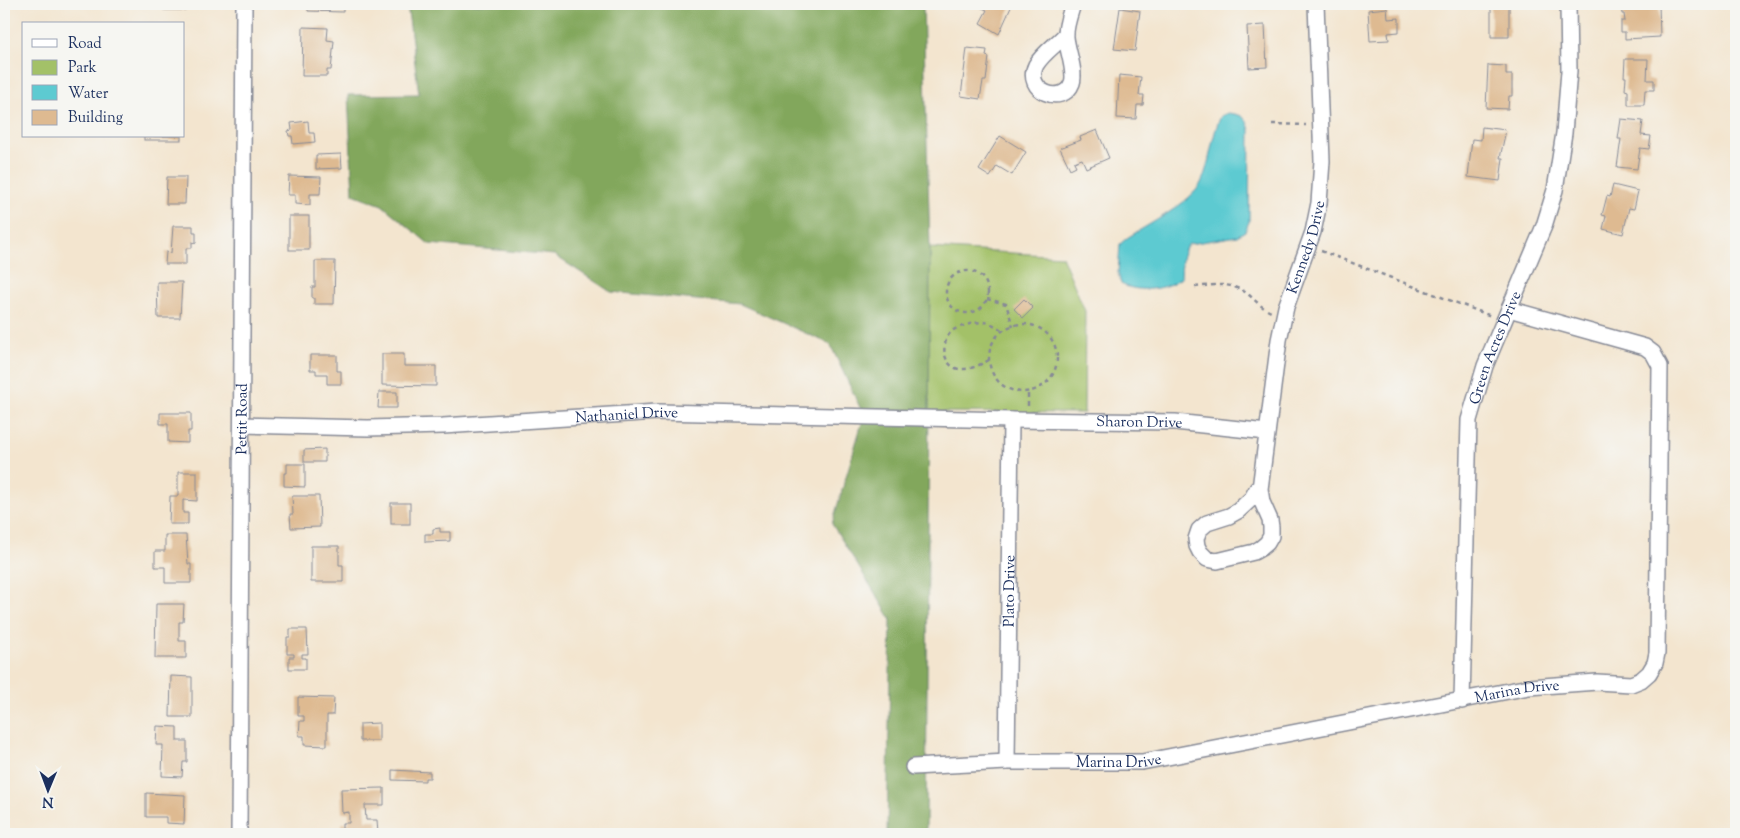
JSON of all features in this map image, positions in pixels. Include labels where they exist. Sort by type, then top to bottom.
[{"type":"street","name":"Pettit Road","points":[[239,834],[244,4]]},
{"type":"street","points":[[1066,35],[1073,4]]},
{"type":"street","name":"Kennedy Drive","points":[[1260,489],[1257,489],[1252,498],[1238,511],[1207,523],[1199,530],[1196,539],[1197,546],[1200,552],[1208,559],[1217,560],[1254,552],[1267,543],[1271,536],[1270,520],[1262,502],[1260,489],[1278,340],[1313,232],[1319,203],[1322,161],[1316,4]]},
{"type":"street","name":"Green Acres Drive","points":[[1462,701],[1469,420],[1485,366],[1544,226],[1555,190],[1564,133],[1569,71],[1568,4]]},
{"type":"street","name":"Marina Drive","points":[[913,767],[1007,762],[1142,762],[1550,685],[1597,682],[1631,684],[1641,680],[1655,664],[1658,653],[1661,376],[1658,362],[1646,347],[1506,315]]},
{"type":"street","name":"Nathaniel Drive","points":[[242,425],[368,428],[443,426],[657,412],[1011,420]]},
{"type":"street","name":"Sharon Drive","points":[[1011,420],[1175,422],[1267,432]]},
{"type":"street","name":"Plato Drive","points":[[1007,762],[1011,420]]},
{"type":"path","points":[[1272,124],[1295,126],[1320,125]]},
{"type":"path","points":[[1308,246],[1506,315]]},
{"type":"path","points":[[972,271],[984,278],[988,291],[987,298],[979,309],[966,313],[959,312],[948,303],[946,296],[948,282],[958,272],[972,271]]},
{"type":"path","points":[[1195,287],[1220,285],[1236,287],[1263,308],[1284,317]]},
{"type":"path","points":[[987,298],[1006,304],[1013,326]]},
{"type":"path","points":[[989,360],[969,369],[954,367],[947,361],[944,355],[946,340],[950,333],[956,329],[975,323],[986,322],[1003,331]]},
{"type":"path","points":[[1024,324],[1043,330],[1050,337],[1055,346],[1056,366],[1053,375],[1038,389],[1028,392],[1017,392],[1007,388],[998,381],[992,371],[989,360],[990,349],[995,339],[1003,331],[1013,326],[1024,324]]},
{"type":"green space","points":[[407,4],[923,4],[930,248],[926,834],[887,834],[891,619],[832,524],[864,416],[830,344],[740,304],[611,292],[554,255],[429,244],[382,205],[353,194],[348,95],[419,94]]},
{"type":"green space","points":[[930,248],[1062,256],[1085,311],[1084,413],[929,412]]},
{"type":"water","points":[[1228,113],[1243,117],[1250,130],[1249,222],[1245,231],[1237,236],[1189,244],[1183,256],[1181,278],[1175,282],[1152,289],[1136,289],[1121,284],[1118,273],[1120,244],[1178,206],[1196,191],[1207,166],[1221,116]]},
{"type":"building","points":[[164,4],[185,4],[185,10],[164,10]]},
{"type":"building","points":[[308,4],[343,4],[343,12],[308,11]]},
{"type":"building","points":[[982,4],[1012,5],[999,34],[980,23],[987,10],[980,7]]},
{"type":"building","points":[[1621,4],[1659,4],[1660,37],[1625,39],[1625,32],[1621,32],[1621,21],[1625,21]]},
{"type":"building","points":[[1509,6],[1509,37],[1491,37],[1491,7]]},
{"type":"building","points":[[1120,8],[1140,11],[1135,51],[1114,49]]},
{"type":"building","points":[[1387,8],[1388,19],[1399,18],[1399,32],[1388,33],[1389,40],[1370,41],[1368,10]]},
{"type":"building","points":[[1265,25],[1267,67],[1249,68],[1247,26]]},
{"type":"building","points":[[303,27],[328,28],[327,40],[334,41],[331,70],[327,70],[327,76],[302,76]]},
{"type":"building","points":[[967,48],[987,50],[986,56],[989,57],[986,81],[983,81],[980,99],[961,96]]},
{"type":"building","points":[[1625,59],[1648,59],[1647,80],[1654,80],[1654,90],[1645,90],[1644,105],[1628,105],[1628,91],[1625,90],[1626,77],[1624,77]]},
{"type":"building","points":[[1488,65],[1506,66],[1506,75],[1512,75],[1512,96],[1509,96],[1508,109],[1486,108]]},
{"type":"building","points":[[1119,75],[1141,77],[1139,95],[1144,95],[1143,105],[1137,105],[1136,119],[1117,118]]},
{"type":"building","points":[[1621,119],[1643,121],[1641,135],[1651,136],[1649,149],[1640,148],[1637,169],[1617,167],[1621,139],[1618,139]]},
{"type":"building","points":[[308,121],[309,133],[314,133],[315,142],[293,144],[292,136],[289,136],[288,131],[292,130],[291,123]]},
{"type":"building","points":[[1482,127],[1506,130],[1500,158],[1503,158],[1500,181],[1468,177],[1472,139],[1481,140]]},
{"type":"building","points":[[1097,130],[1109,158],[1086,168],[1082,159],[1074,162],[1076,166],[1070,169],[1060,148],[1081,140],[1080,137]]},
{"type":"building","points":[[1000,136],[1026,152],[1012,175],[997,166],[990,177],[979,170]]},
{"type":"building","points":[[144,138],[181,138],[181,140],[144,140]]},
{"type":"building","points":[[341,154],[342,168],[316,169],[316,155]]},
{"type":"building","points":[[289,176],[321,177],[320,194],[310,194],[310,205],[295,204],[295,195],[288,195]]},
{"type":"building","points":[[167,177],[186,177],[185,204],[166,204]]},
{"type":"building","points":[[1613,185],[1638,191],[1634,209],[1629,208],[1623,234],[1603,229],[1606,216],[1602,215],[1607,196],[1610,197]]},
{"type":"building","points":[[289,216],[309,216],[309,250],[289,250]]},
{"type":"building","points":[[173,226],[193,226],[193,232],[196,232],[196,243],[192,242],[192,248],[186,248],[186,264],[165,264],[166,252],[171,253]]},
{"type":"building","points":[[315,261],[335,261],[334,304],[314,304],[312,287],[315,287]]},
{"type":"building","points":[[157,282],[182,282],[180,318],[158,318]]},
{"type":"building","points":[[1024,299],[1033,308],[1023,318],[1014,309]]},
{"type":"building","points":[[382,354],[404,354],[404,366],[436,366],[436,386],[382,385]]},
{"type":"building","points":[[310,355],[337,355],[337,371],[341,371],[341,384],[327,384],[327,374],[316,374],[316,370],[310,370]]},
{"type":"building","points":[[379,392],[397,392],[397,408],[378,408]]},
{"type":"building","points":[[160,413],[191,413],[191,431],[188,431],[188,443],[168,442],[168,424],[160,424]]},
{"type":"building","points":[[325,449],[325,462],[304,462],[304,450]]},
{"type":"building","points":[[287,464],[305,464],[305,487],[284,486],[284,473],[287,473]]},
{"type":"building","points":[[178,472],[197,472],[197,501],[183,500],[183,513],[188,513],[188,524],[169,524],[170,496],[178,496]]},
{"type":"building","points":[[292,496],[319,496],[320,527],[291,528],[290,514],[293,514]]},
{"type":"building","points":[[391,503],[410,503],[410,524],[391,524]]},
{"type":"building","points":[[440,528],[440,532],[450,532],[450,541],[425,542],[425,534],[433,534],[433,529]]},
{"type":"building","points":[[165,535],[186,535],[188,564],[191,564],[191,583],[165,583],[165,567],[155,567],[155,551],[165,551]]},
{"type":"building","points":[[311,546],[339,546],[339,565],[343,565],[343,582],[311,582]]},
{"type":"building","points":[[156,604],[184,604],[183,622],[179,622],[179,641],[186,641],[186,658],[155,658]]},
{"type":"building","points":[[290,629],[307,629],[308,654],[302,654],[302,658],[306,658],[306,669],[289,669],[289,657],[294,657],[294,654],[287,654],[287,637],[290,637]]},
{"type":"building","points":[[171,676],[192,677],[192,717],[170,717]]},
{"type":"building","points":[[298,697],[334,698],[333,715],[327,715],[327,746],[304,745],[304,736],[299,736],[300,721],[304,721],[304,716],[298,716]]},
{"type":"building","points":[[379,723],[379,741],[360,741],[360,724]]},
{"type":"building","points":[[157,726],[177,727],[177,741],[187,741],[187,762],[183,762],[182,777],[162,776],[163,745],[156,745]]},
{"type":"building","points":[[392,770],[430,772],[430,778],[425,778],[425,781],[392,780]]},
{"type":"building","points":[[384,788],[384,805],[365,805],[366,820],[377,820],[378,834],[342,834],[342,823],[349,823],[349,812],[342,813],[341,789]]},
{"type":"building","points":[[146,793],[185,795],[184,824],[166,823],[166,817],[146,817]]}]
